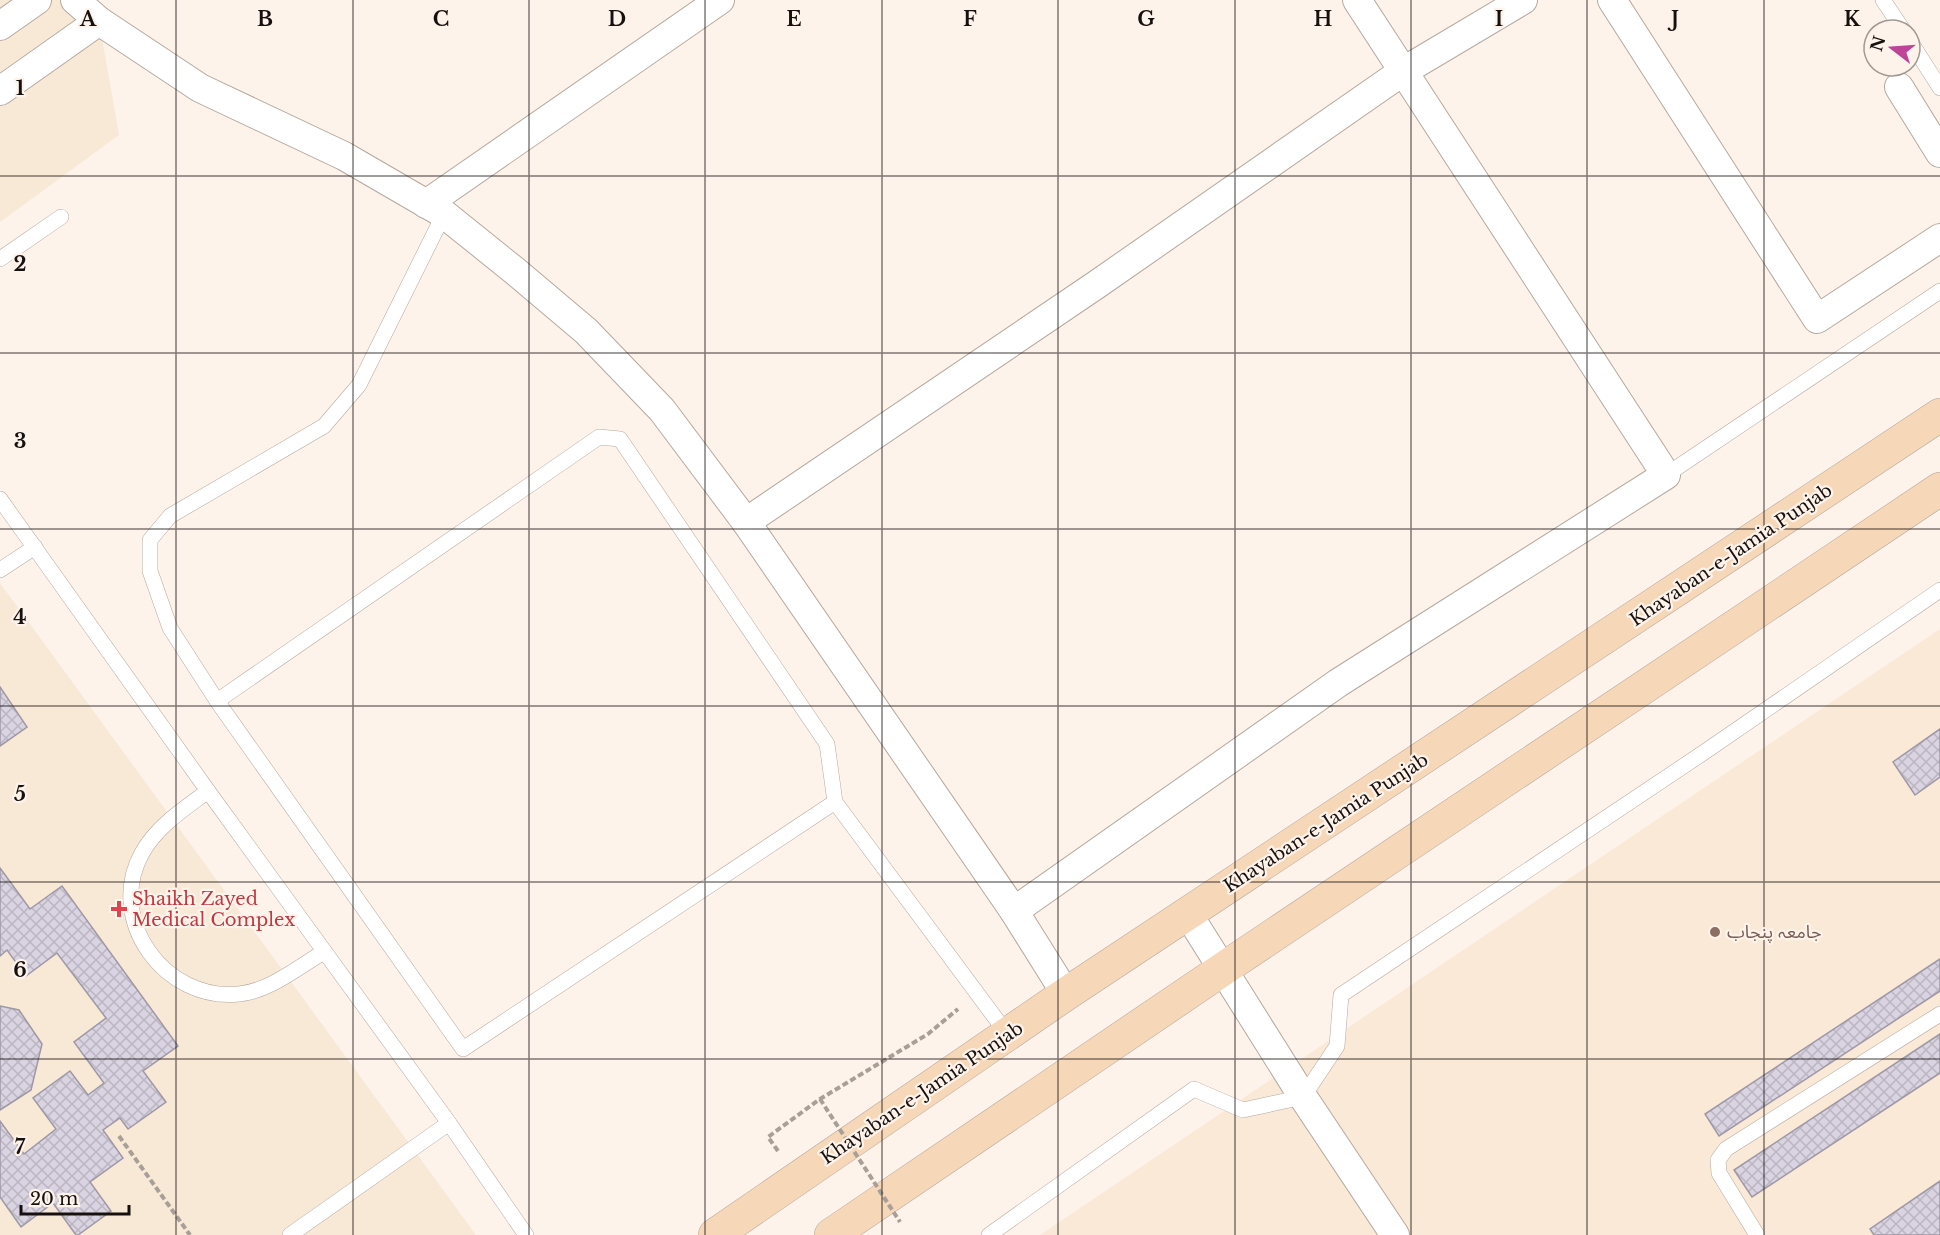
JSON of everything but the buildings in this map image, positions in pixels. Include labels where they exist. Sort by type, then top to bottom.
[{"type":"main road","name":"Khayaban-e-Jamia Punjab","points":[[715,1235],[1066,994],[1940,415]]},
{"type":"main road","points":[[831,1235],[1223,969],[1940,489]]},
{"type":"street","points":[[0,26],[37,0]]},
{"type":"street","points":[[75,0],[99,21],[200,88],[345,156],[435,209],[515,271],[601,347],[662,410],[746,522],[1014,911],[1066,994]]},
{"type":"street","points":[[435,209],[720,0]]},
{"type":"street","points":[[1014,911],[1338,683],[1666,475],[1357,0]]},
{"type":"street","points":[[746,522],[1096,285],[1402,72],[1523,0]]},
{"type":"street","points":[[1612,0],[1817,319],[1940,238]]},
{"type":"street","points":[[0,91],[99,21]]},
{"type":"street","points":[[1899,87],[1940,153]]},
{"type":"street","points":[[1188,914],[1303,1097],[1395,1235]]},
{"type":"lane","points":[[1883,0],[1895,18]]},
{"type":"lane","points":[[1922,60],[1940,88]]},
{"type":"lane","points":[[435,209],[360,385],[324,426],[170,516],[150,540],[150,571],[170,628],[217,701],[463,1049],[836,802]]},
{"type":"lane","points":[[0,259],[61,217]]},
{"type":"lane","points":[[1666,475],[1940,291]]},
{"type":"lane","points":[[217,701],[599,437],[620,439],[827,744],[836,802],[1008,1035]]},
{"type":"lane","points":[[0,499],[449,1123],[526,1235]]},
{"type":"lane","points":[[0,570],[35,547]]},
{"type":"lane","points":[[989,1235],[1194,1089],[1243,1110],[1303,1097],[1337,1046],[1341,995],[1683,766],[1940,590]]},
{"type":"lane","points":[[208,791],[154,835],[141,854],[133,876],[131,899],[134,922],[142,944],[156,963],[173,978],[194,989],[216,994],[240,994],[262,988],[324,952]]},
{"type":"lane","points":[[1757,1235],[1719,1173],[1718,1160],[1726,1149],[1940,1014]]},
{"type":"lane","points":[[290,1235],[449,1123]]},
{"type":"path","points":[[768,1137],[820,1099],[928,1034],[977,993]]},
{"type":"path","points":[[820,1099],[900,1222]]},
{"type":"path","points":[[119,1136],[190,1235]]},
{"type":"shaded area","points":[[0,0],[75,0],[99,21],[119,135],[0,222]]},
{"type":"shaded area","name":"Shaikh Zayed Medical Complex","points":[[0,583],[476,1235],[0,1235]]},
{"type":"shaded area","name":"جامعہ پنجاب","points":[[1940,629],[1940,1235],[1040,1235]]},
{"type":"place","name":"Shaikh Zayed Medical Complex","points":[[119,909]]},
{"type":"place","name":"جامعہ پنجاب","points":[[1715,932]]}]
